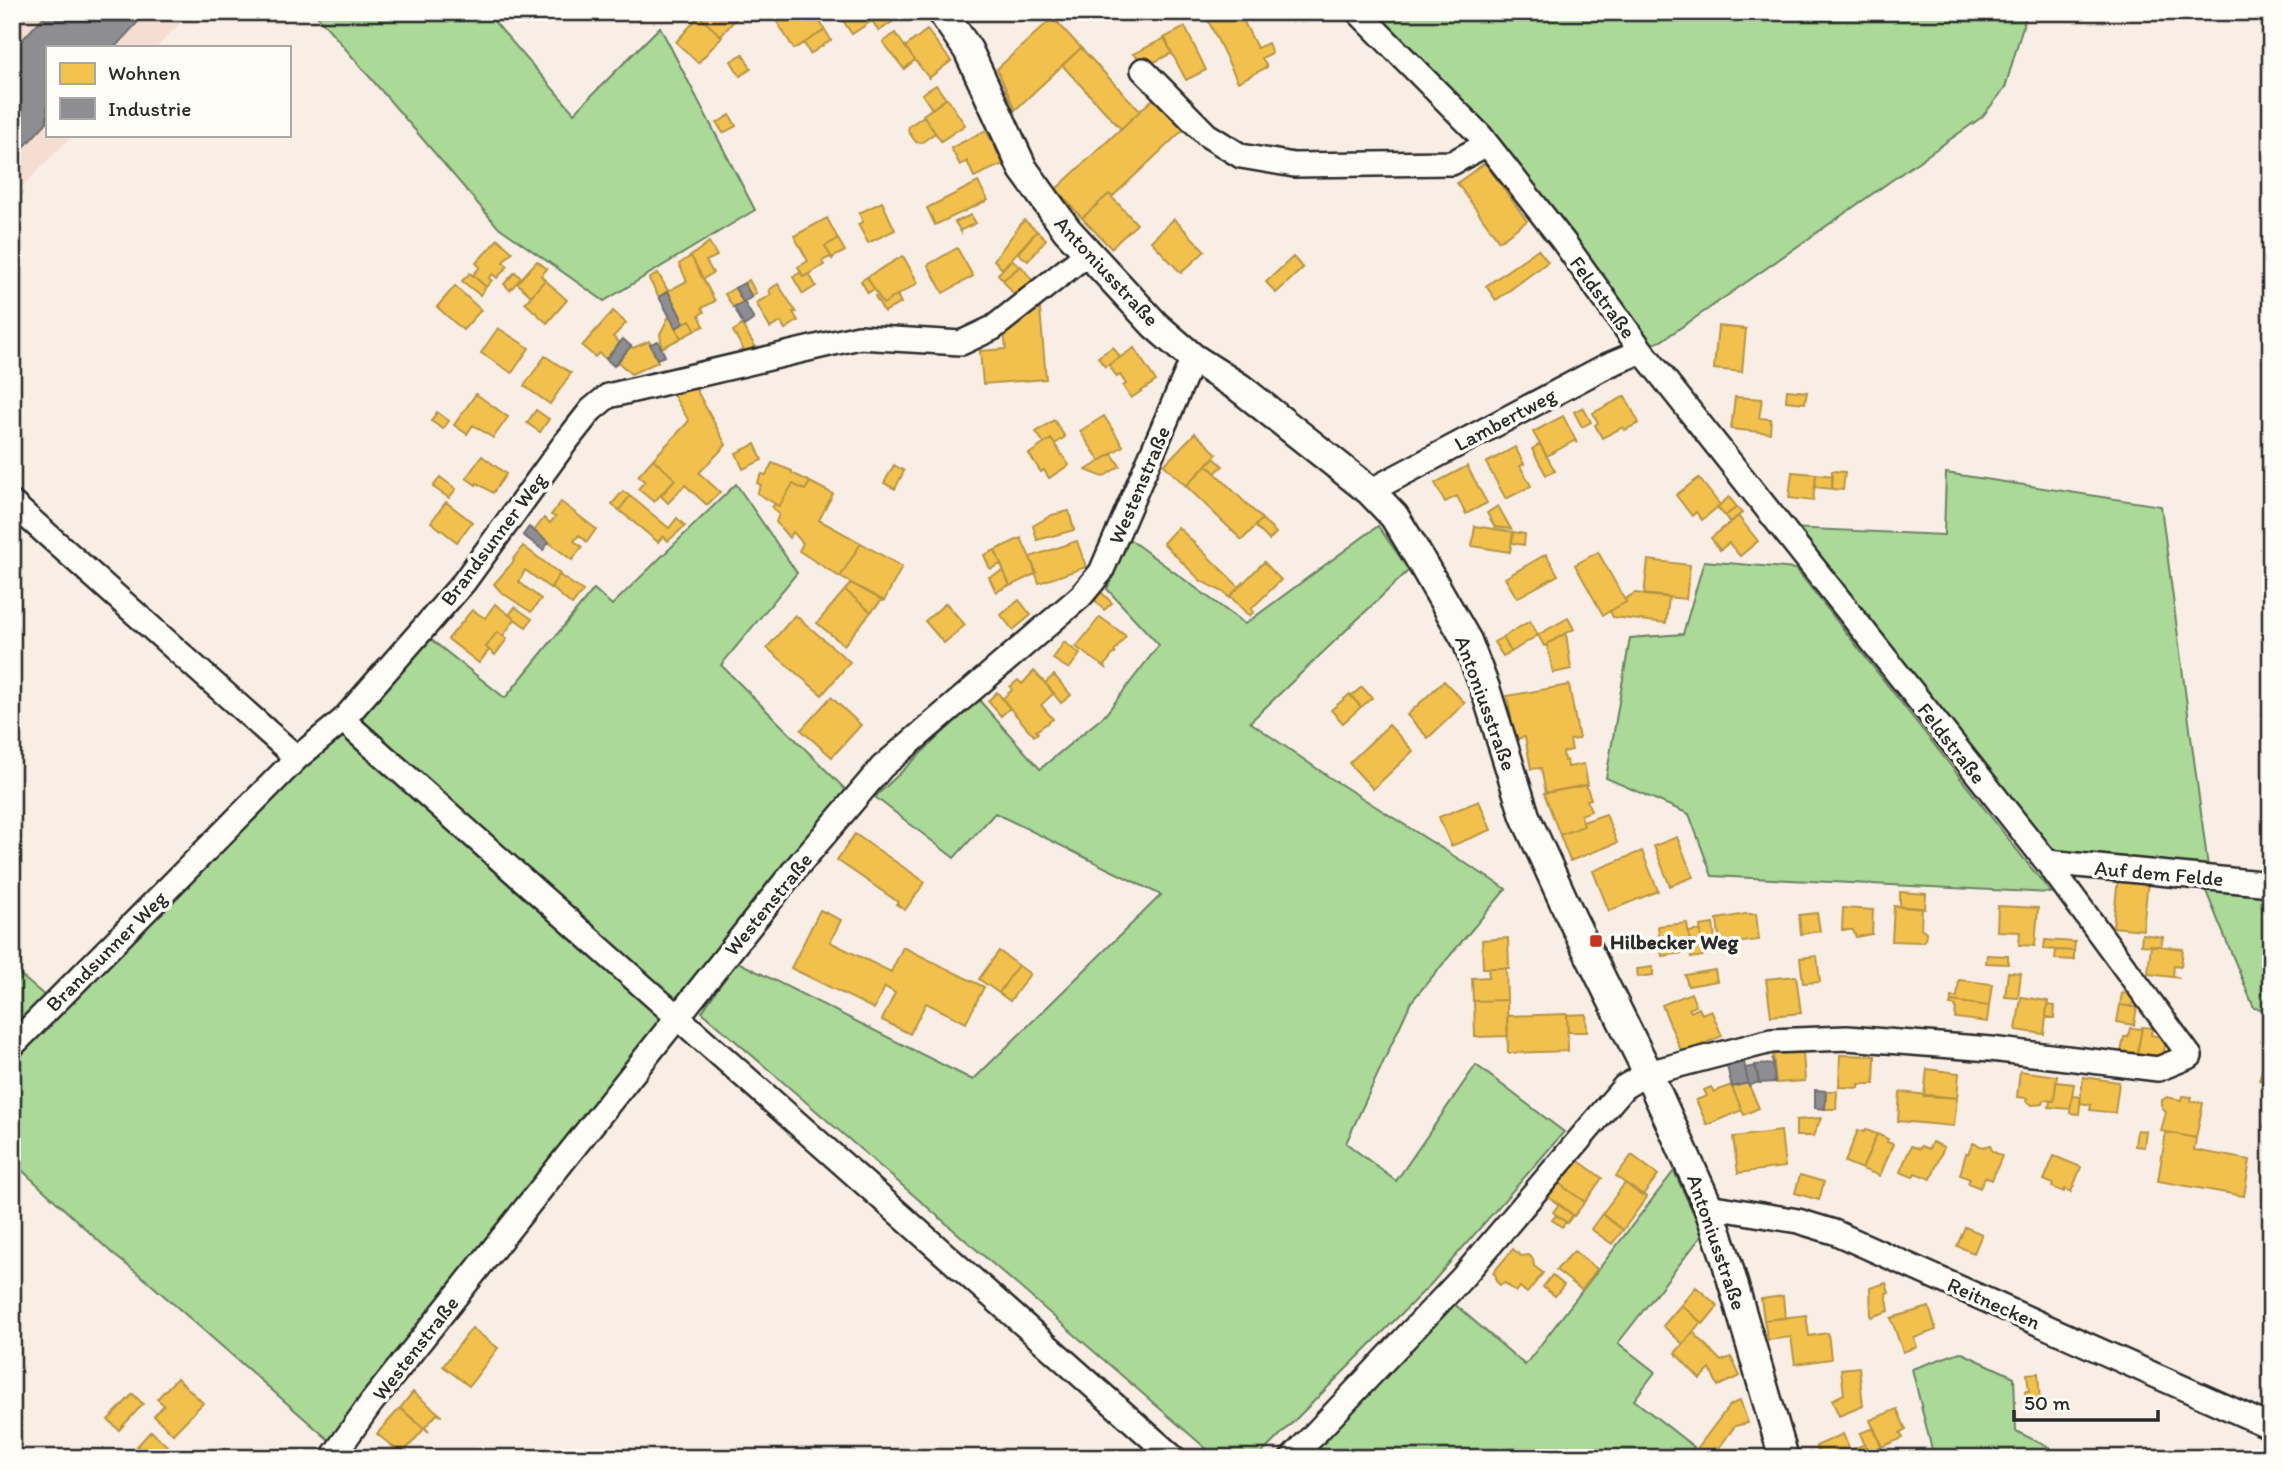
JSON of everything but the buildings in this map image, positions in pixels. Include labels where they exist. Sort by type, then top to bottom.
[{"type":"street","name":"Antoniusstraße","points":[[942,12],[968,50],[1023,169],[1053,213],[1155,325],[1193,358],[1240,388],[1370,491],[1394,516],[1467,641],[1485,688],[1525,816],[1709,1206],[1784,1458]]},
{"type":"street","name":"Feldstraße","points":[[1358,12],[1487,144],[1563,241],[1642,351],[2047,862],[2190,1056],[2158,1069],[1992,1049],[1847,1038],[1771,1041],[1648,1073]]},
{"type":"street","points":[[1143,70],[1207,135],[1241,156],[1294,165],[1452,163],[1487,144]]},
{"type":"street","name":"Brandsunner Weg","points":[[12,1046],[297,758],[343,720],[464,582],[565,443],[591,410],[608,396],[859,337],[961,343],[993,328],[1088,253]]},
{"type":"street","name":"Lambertweg","points":[[1370,491],[1606,366],[1642,351]]},
{"type":"street","name":"Westenstraße","points":[[332,1458],[371,1403],[676,1017],[882,767],[1082,596],[1101,572],[1193,358]]},
{"type":"street","points":[[12,503],[297,758]]},
{"type":"street","points":[[343,720],[1174,1458]]},
{"type":"street","name":"Auf dem Felde","points":[[2047,862],[2271,884]]},
{"type":"street","points":[[1292,1458],[1462,1278],[1624,1087],[1648,1073]]},
{"type":"street","name":"Reitnecken","points":[[1709,1206],[1798,1221],[1834,1232],[2271,1427]]},
{"type":"shaded area","points":[[12,12],[191,12],[158,46],[46,46],[46,136],[72,136],[12,197]]},
{"type":"green space","points":[[314,12],[486,12],[574,113],[660,27],[755,210],[604,301],[497,226]]},
{"type":"green space","points":[[1364,12],[2027,12],[2005,88],[1982,117],[1661,341],[1641,348]]},
{"type":"green space","points":[[1946,473],[2161,506],[2208,867],[2065,857],[2039,839],[1790,528],[1944,535]]},
{"type":"green space","points":[[736,484],[797,573],[721,665],[847,791],[718,952],[674,1001],[357,719],[424,634],[505,698],[594,589],[612,605]]},
{"type":"green space","points":[[1378,526],[1409,570],[1250,722],[1329,777],[1506,889],[1411,1002],[1346,1143],[1396,1181],[1476,1065],[1564,1132],[1431,1284],[1257,1458],[1217,1458],[702,1012],[736,961],[973,1080],[1161,895],[995,813],[954,858],[875,797],[978,699],[1040,769],[1105,715],[1159,645],[1107,589],[1129,539],[1245,624]]},
{"type":"green space","points":[[1704,561],[1796,569],[2051,893],[1712,876],[1689,814],[1606,778],[1630,638],[1683,634]]},
{"type":"green space","points":[[339,731],[672,1017],[337,1447],[114,1255],[12,1161],[12,1050]]},
{"type":"green space","points":[[2203,884],[2271,890],[2271,1010],[2254,1008]]},
{"type":"green space","points":[[12,968],[52,1002],[12,1042]]},
{"type":"green space","points":[[1674,1171],[1703,1234],[1618,1343],[1655,1372],[1634,1400],[1694,1447],[1686,1458],[1306,1458],[1452,1302],[1525,1365]]},
{"type":"green space","points":[[1960,1352],[2014,1377],[2016,1431],[2050,1448],[2051,1458],[1934,1458],[1912,1369]]},
{"type":"place","name":"Hilbecker Weg","points":[[1596,941]]}]
